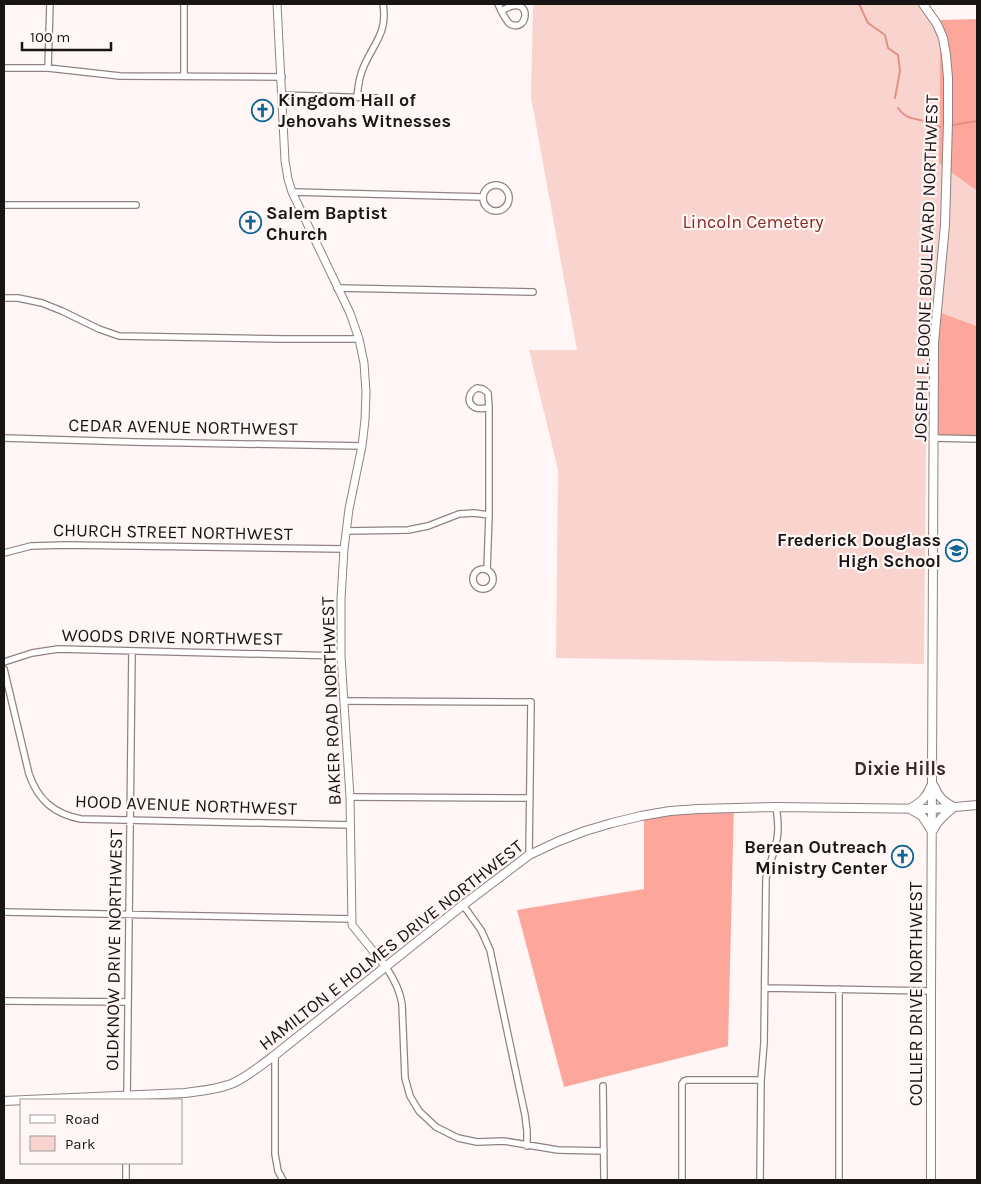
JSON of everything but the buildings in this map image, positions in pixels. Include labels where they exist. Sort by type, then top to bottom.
[{"type":"main road","name":"JOSEPH E. BOONE BOULEVARD NORTHWEST","points":[[923,4],[937,24],[943,38],[948,78],[945,225],[934,343],[933,808]]},
{"type":"main road","points":[[932,832],[936,823],[954,808],[941,799],[933,782]]},
{"type":"main road","points":[[932,832],[922,816],[910,808],[924,799],[933,782]]},
{"type":"main road","name":"HAMILTON E HOLMES DRIVE NORTHWEST","points":[[86,1099],[185,1093],[229,1085],[275,1055],[463,905],[529,855],[585,831],[612,822],[670,811],[698,809],[776,807],[954,808],[977,805]]},
{"type":"main road","name":"COLLIER DRIVE NORTHWEST","points":[[931,1180],[933,808]]},
{"type":"main road","name":"HAMILTON E HOLMES DRIVE NORTHWEST","points":[[4,1101],[20,1101]]},
{"type":"street","points":[[48,68],[50,4]]},
{"type":"street","points":[[184,4],[184,76]]},
{"type":"street","name":"BAKER ROAD NORTHWEST","points":[[278,4],[285,161],[288,179],[292,192],[350,313],[359,339],[364,363],[365,420],[346,531],[341,599],[341,656],[351,824],[352,925],[396,982],[402,1004],[405,1078],[410,1096],[419,1111],[436,1127],[458,1138],[477,1142],[504,1141],[558,1150],[604,1151]]},
{"type":"street","points":[[357,97],[362,69],[379,40],[383,26],[383,4]]},
{"type":"street","points":[[498,4],[501,10]]},
{"type":"street","points":[[4,68],[48,68],[120,76],[282,78]]},
{"type":"street","points":[[282,95],[376,98]]},
{"type":"street","points":[[498,185],[506,189],[509,202],[504,209],[496,212],[485,206],[483,198],[486,189],[490,186],[498,185]]},
{"type":"street","points":[[292,192],[483,198]]},
{"type":"street","points":[[4,205],[136,205]]},
{"type":"street","points":[[337,288],[533,292]]},
{"type":"street","points":[[4,298],[18,298],[42,303],[119,336],[359,339]]},
{"type":"street","points":[[487,570],[489,408]]},
{"type":"street","name":"CEDAR AVENUE NORTHWEST","points":[[4,438],[362,446]]},
{"type":"street","points":[[934,438],[977,439]]},
{"type":"street","points":[[346,531],[408,530],[428,526],[459,514],[474,513],[488,516]]},
{"type":"street","name":"CHURCH STREET NORTHWEST","points":[[4,553],[31,546],[66,545],[344,550]]},
{"type":"street","name":"WOODS DRIVE NORTHWEST","points":[[4,662],[32,653],[58,649],[341,656]]},
{"type":"street","name":"OLDKNOW DRIVE NORTHWEST","points":[[127,1098],[132,651]]},
{"type":"street","name":"HOOD AVENUE NORTHWEST","points":[[4,669],[29,774],[40,796],[54,810],[81,820],[351,824]]},
{"type":"street","points":[[344,701],[531,702],[529,855]]},
{"type":"street","points":[[350,797],[530,798]]},
{"type":"street","points":[[760,1180],[766,878],[778,837],[776,807]]},
{"type":"street","points":[[463,905],[481,930],[490,950],[525,1115],[527,1146]]},
{"type":"street","points":[[4,912],[352,919]]},
{"type":"street","points":[[765,988],[931,991]]},
{"type":"street","points":[[839,989],[839,1180]]},
{"type":"street","points":[[4,1001],[128,1002]]},
{"type":"street","points":[[275,1055],[276,1154],[278,1171],[283,1180]]},
{"type":"street","points":[[682,1180],[682,1084],[684,1081],[761,1080]]},
{"type":"street","points":[[602,1086],[604,1180]]},
{"type":"street","points":[[126,1164],[126,1180]]},
{"type":"green space","name":"Lincoln Cemetery","points":[[533,4],[924,4],[940,20],[939,162],[977,191],[977,326],[930,310],[927,343],[924,664],[556,658],[558,470],[529,350],[577,350],[531,97]]},
{"type":"shaded area","points":[[977,19],[977,191],[939,163],[940,20]]},
{"type":"shaded area","points":[[941,313],[977,326],[977,437],[938,437],[938,344]]},
{"type":"shaded area","points":[[734,805],[728,1046],[564,1087],[517,910],[644,889],[644,819]]},
{"type":"waterway","points":[[859,4],[868,23],[885,35],[888,48],[898,55],[900,71],[895,98]]},
{"type":"waterway","points":[[898,108],[908,117],[940,127]]},
{"type":"waterway","points":[[953,125],[977,121]]},
{"type":"place","name":"Kingdom Hall of Jehovahs Witnesses","points":[[262,110]]},
{"type":"place","name":"Salem Baptist Church","points":[[250,223]]},
{"type":"place","name":"Frederick Douglass High School","points":[[957,550]]},
{"type":"place","name":"Berean Outreach Ministry Center","points":[[903,857]]},
{"type":"district","name":"Dixie Hills","points":[[900,769]]}]
